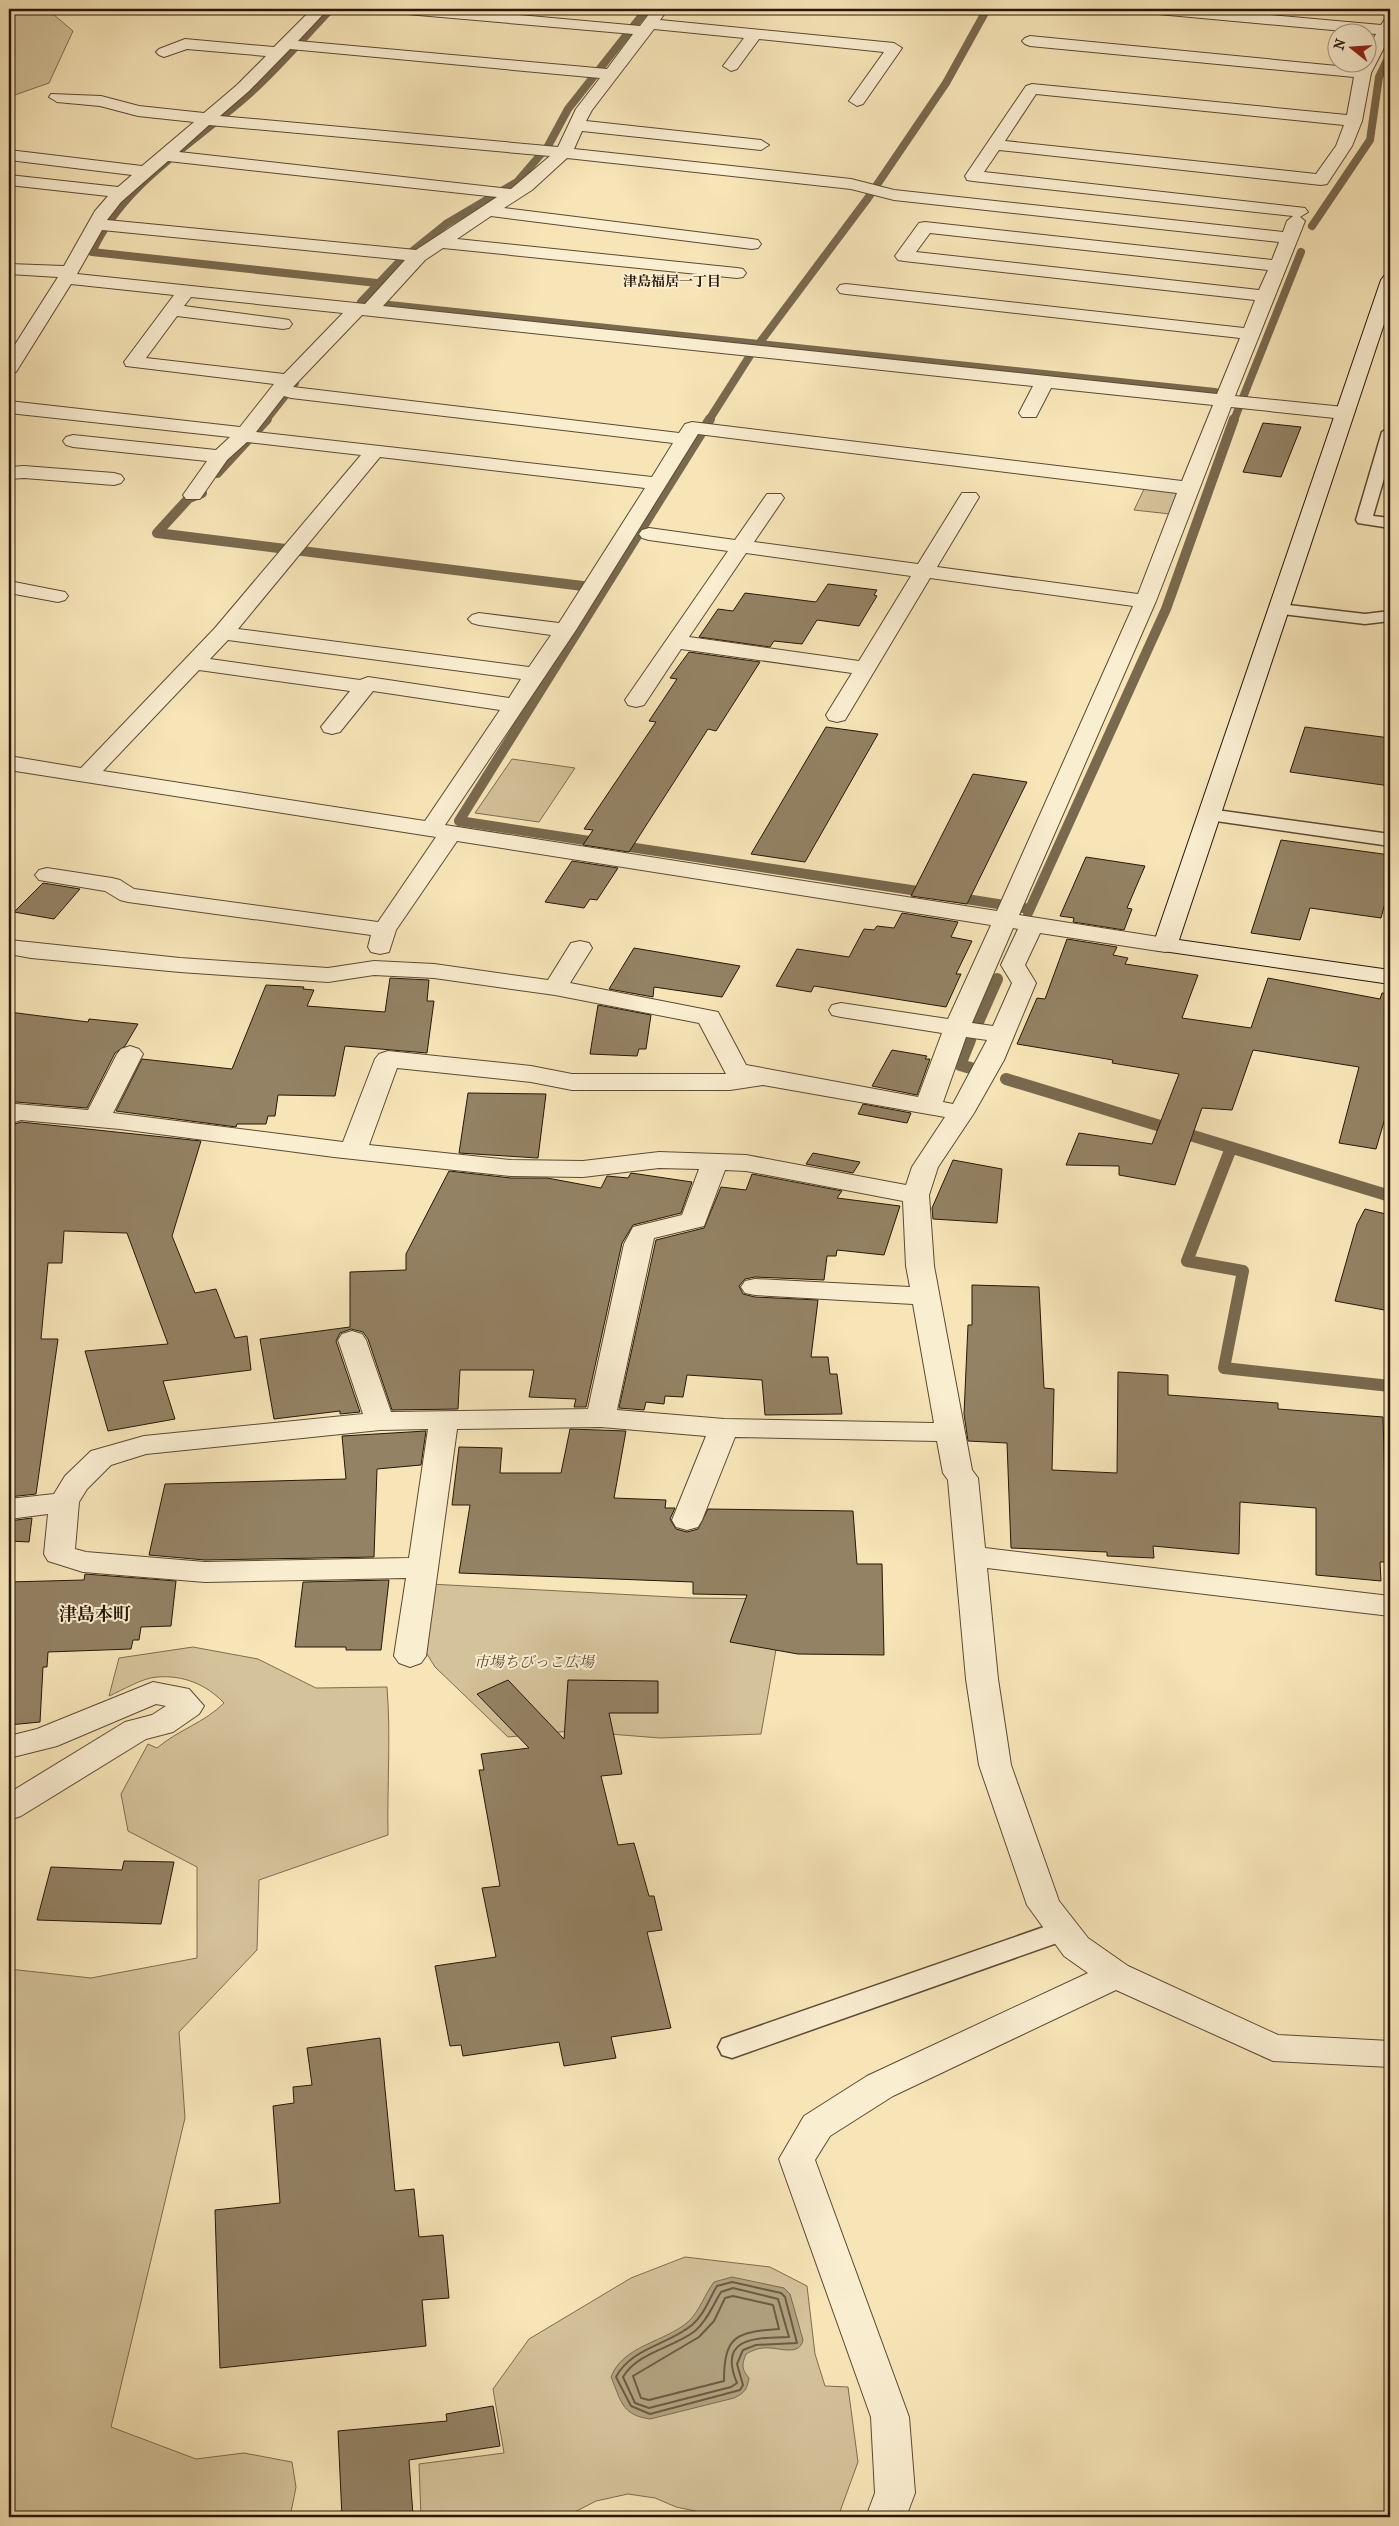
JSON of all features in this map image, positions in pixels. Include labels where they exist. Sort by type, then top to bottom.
[{"type":"street","points":[[9,368],[102,225],[104,211],[144,171],[170,156],[212,120],[287,47],[320,9]]},
{"type":"street","points":[[407,9],[639,28],[755,34],[894,48]]},
{"type":"street","points":[[193,495],[220,456],[248,436],[290,386],[370,306],[411,255],[439,242],[489,211],[505,193],[576,125],[601,74],[639,28],[661,9]]},
{"type":"street","points":[[930,1106],[932,1094],[957,1028],[1015,914],[1146,601],[1189,488],[1228,401],[1299,212],[1344,146],[1354,121],[1363,73],[1389,26],[1158,9]]},
{"type":"street","points":[[731,66],[755,34]]},
{"type":"street","points":[[857,100],[905,35]]},
{"type":"street","points":[[1030,41],[1363,73]]},
{"type":"street","points":[[421,56],[435,43]]},
{"type":"street","points":[[164,52],[185,44],[287,47]]},
{"type":"street","points":[[228,44],[421,56],[601,74]]},
{"type":"street","points":[[1299,212],[973,176],[1032,90],[1354,121]]},
{"type":"street","points":[[57,97],[116,105],[138,111],[212,120],[550,151],[871,189],[914,197],[1289,238]]},
{"type":"street","points":[[96,112],[116,105]]},
{"type":"street","points":[[576,125],[761,145]]},
{"type":"street","points":[[994,145],[1321,180]]},
{"type":"street","points":[[9,155],[144,171]]},
{"type":"street","points":[[170,156],[505,193]]},
{"type":"street","points":[[9,180],[121,192]]},
{"type":"street","points":[[489,211],[752,244]]},
{"type":"street","points":[[102,225],[411,255]]},
{"type":"street","points":[[1266,296],[904,256],[925,227],[1278,266]]},
{"type":"street","points":[[439,242],[737,274]]},
{"type":"street","points":[[9,269],[186,291],[370,306],[1344,413]]},
{"type":"street","points":[[1165,944],[1280,609],[1344,413],[1386,305],[1390,280]]},
{"type":"street","points":[[846,290],[1252,334]]},
{"type":"street","points":[[186,291],[133,362],[290,386],[1189,488]]},
{"type":"street","points":[[172,310],[283,324]]},
{"type":"street","points":[[1029,413],[1045,381]]},
{"type":"street","points":[[9,407],[374,452],[655,483]]},
{"type":"street","points":[[374,968],[384,930],[515,705],[565,630],[655,483],[698,433]]},
{"type":"street","points":[[73,441],[220,456]]},
{"type":"street","points":[[87,775],[223,633],[374,452]]},
{"type":"street","points":[[9,474],[24,472],[114,479]]},
{"type":"street","points":[[837,715],[926,571],[969,497]]},
{"type":"street","points":[[636,700],[774,498]]},
{"type":"street","points":[[649,534],[1146,601]]},
{"type":"street","points":[[9,587],[58,596]]},
{"type":"street","points":[[479,619],[565,630]]},
{"type":"street","points":[[223,633],[535,674]]},
{"type":"street","points":[[676,642],[865,668]]},
{"type":"street","points":[[194,663],[365,687]]},
{"type":"street","points":[[332,727],[368,684],[515,705]]},
{"type":"street","points":[[9,763],[441,831],[1015,914],[1165,944],[1390,977]]},
{"type":"street","points":[[47,875],[112,885],[128,895],[384,930]]},
{"type":"street","points":[[1015,914],[1013,965],[1024,983],[1003,1036],[961,1113],[925,1167],[916,1194],[920,1266],[958,1473],[964,1478],[982,1680],[995,1765],[1044,1905],[1076,1946],[1116,1975],[1273,2048],[1390,2054]]},
{"type":"street","points":[[9,947],[31,951],[180,965],[328,975],[374,968],[434,971],[556,988],[710,1017],[736,1070],[763,1077],[961,1113]]},
{"type":"street","points":[[556,988],[580,948]]},
{"type":"street","points":[[842,1010],[1003,1036]]},
{"type":"street","points":[[96,1120],[130,1054]]},
{"type":"street","points":[[353,1151],[388,1058],[531,1074],[572,1082],[730,1082],[763,1077]]},
{"type":"street","points":[[11,1113],[96,1120],[510,1168],[583,1169],[659,1160],[746,1163],[916,1194]]},
{"type":"street","points":[[601,1418],[638,1244],[643,1233],[694,1220],[715,1162]]},
{"type":"street","points":[[755,1287],[926,1296]]},
{"type":"street","points":[[352,1340],[380,1421]]},
{"type":"street","points":[[424,1568],[205,1572],[83,1562],[59,1554],[64,1502],[75,1483],[101,1458],[144,1444],[380,1421],[601,1418],[724,1428],[950,1432]]},
{"type":"street","points":[[410,1656],[444,1421]]},
{"type":"street","points":[[687,1520],[724,1428]]},
{"type":"street","points":[[9,1509],[64,1502]]},
{"type":"street","points":[[970,1556],[1390,1606]]},
{"type":"street","points":[[9,1747],[46,1738],[153,1693],[178,1697],[188,1706],[162,1724],[136,1730],[9,1808]]},
{"type":"street","points":[[886,2517],[895,2493],[890,2417],[797,2159],[817,2126],[880,2086],[1116,1975]]},
{"type":"lane","points":[[1390,432],[1364,520],[1390,524]]},
{"type":"lane","points":[[1280,609],[1366,620],[1390,616]]},
{"type":"lane","points":[[1210,815],[1390,840]]},
{"type":"lane","points":[[732,2047],[1064,1930]]},
{"type":"green space","points":[[9,9],[47,9],[73,31],[49,83],[9,97]]},
{"type":"green space","points":[[1146,485],[1170,488],[1179,496],[1170,514],[1134,510]]},
{"type":"green space","points":[[512,759],[575,768],[539,822],[475,813]]},
{"type":"green space","name":"市場ちびっこ広場","points":[[430,1584],[691,1598],[785,1599],[761,1734],[660,1738],[571,1731],[508,1737],[435,1667],[424,1649]]},
{"type":"green space","points":[[193,1647],[258,1659],[316,1688],[387,1687],[389,1724],[388,1835],[259,1880],[257,1950],[179,2032],[185,2118],[111,2427],[196,2459],[244,2453],[292,2462],[296,2487],[290,2517],[9,2517],[9,1969],[91,1978],[197,1958],[197,1867],[128,1831],[121,1794],[148,1744],[157,1748],[208,1716],[224,1703],[210,1691],[194,1682],[167,1677],[151,1678],[109,1696],[119,1658]]},
{"type":"green space","points":[[685,2257],[770,2267],[807,2286],[815,2354],[825,2386],[848,2387],[858,2462],[838,2517],[724,2517],[676,2507],[655,2498],[628,2494],[596,2501],[565,2517],[421,2517],[419,2464],[504,2453],[493,2389],[529,2339],[631,2278]]},
{"type":"water","points":[[732,2277],[784,2288],[790,2294],[803,2340],[801,2345],[794,2350],[763,2348],[746,2354],[743,2366],[749,2378],[745,2390],[734,2398],[650,2419],[633,2414],[623,2405],[611,2377],[617,2366],[635,2351],[680,2328],[696,2312],[714,2282]]},
{"type":"building","points":[[1263,423],[1301,427],[1281,477],[1243,472]]},
{"type":"building","points":[[828,584],[877,590],[874,595],[877,596],[859,626],[817,620],[802,644],[774,641],[770,647],[699,637],[718,609],[733,611],[745,593],[816,602]]},
{"type":"building","points":[[689,652],[760,662],[716,731],[708,729],[629,852],[583,845],[593,830],[584,829],[656,722],[649,721],[677,679],[670,678]]},
{"type":"building","points":[[826,727],[878,734],[805,862],[751,854]]},
{"type":"building","points":[[1305,727],[1390,738],[1390,786],[1290,772]]},
{"type":"building","points":[[973,774],[1027,782],[967,904],[911,896]]},
{"type":"building","points":[[1281,840],[1390,855],[1390,885],[1381,918],[1310,908],[1300,940],[1251,933]]},
{"type":"building","points":[[1086,857],[1145,866],[1127,908],[1132,909],[1124,930],[1073,922],[1074,918],[1060,916]]},
{"type":"building","points":[[572,861],[618,868],[597,900],[590,899],[584,908],[545,902]]},
{"type":"building","points":[[43,883],[80,889],[54,919],[14,912]]},
{"type":"building","points":[[902,913],[958,922],[951,937],[972,941],[956,974],[961,974],[946,1007],[814,986],[811,992],[776,986],[797,949],[849,957],[864,929],[874,930],[877,926],[894,928]]},
{"type":"building","points":[[1067,939],[1117,947],[1113,955],[1128,958],[1125,964],[1198,975],[1182,1018],[1251,1028],[1268,978],[1380,999],[1382,993],[1390,994],[1390,1101],[1376,1149],[1339,1143],[1359,1067],[1253,1050],[1232,1110],[1202,1108],[1175,1185],[1119,1175],[1119,1166],[1066,1165],[1079,1133],[1152,1144],[1179,1074],[1112,1063],[1113,1060],[1017,1044],[1037,998],[1045,999]]},
{"type":"building","points":[[634,948],[740,966],[722,997],[654,987],[653,997],[609,989]]},
{"type":"building","points":[[390,978],[429,980],[427,1001],[434,1001],[427,1053],[345,1046],[335,1096],[278,1095],[275,1116],[268,1116],[266,1124],[237,1124],[236,1127],[116,1111],[142,1059],[232,1069],[266,985],[304,987],[303,989],[314,990],[307,1006],[385,1012]]},
{"type":"building","points":[[598,1005],[651,1015],[646,1049],[639,1049],[637,1056],[590,1054]]},
{"type":"building","points":[[9,1012],[88,1022],[89,1019],[138,1024],[125,1046],[115,1053],[87,1108],[16,1102],[9,1104]]},
{"type":"building","points":[[892,1050],[927,1056],[925,1059],[930,1059],[917,1095],[872,1086]]},
{"type":"building","points":[[468,1093],[546,1094],[538,1158],[459,1153]]},
{"type":"building","points":[[863,1104],[911,1113],[907,1123],[858,1114]]},
{"type":"building","points":[[21,1122],[201,1141],[172,1236],[195,1293],[216,1289],[235,1338],[247,1336],[251,1370],[163,1381],[175,1419],[108,1431],[85,1351],[168,1344],[127,1233],[64,1231],[62,1263],[48,1263],[41,1339],[58,1339],[36,1494],[9,1497],[9,1126]]},
{"type":"building","points":[[813,1153],[860,1162],[853,1173],[806,1164]]},
{"type":"building","points":[[953,1160],[1002,1169],[997,1223],[933,1219],[932,1208]]},
{"type":"building","points":[[449,1171],[511,1178],[547,1178],[601,1188],[607,1176],[628,1178],[631,1173],[692,1182],[681,1213],[633,1225],[622,1243],[586,1407],[574,1407],[576,1399],[529,1397],[534,1370],[460,1370],[458,1409],[392,1410],[368,1339],[363,1332],[351,1329],[340,1333],[336,1341],[360,1412],[340,1414],[340,1411],[274,1419],[260,1339],[350,1327],[350,1272],[406,1270],[406,1254]]},
{"type":"building","points":[[752,1174],[842,1191],[837,1198],[900,1206],[884,1255],[837,1250],[836,1256],[827,1256],[824,1280],[755,1277],[745,1279],[739,1286],[743,1294],[755,1297],[818,1300],[811,1357],[828,1357],[830,1374],[837,1374],[842,1414],[765,1415],[762,1380],[687,1375],[683,1397],[665,1396],[664,1404],[646,1402],[644,1410],[619,1408],[656,1240],[704,1228],[721,1187],[746,1190]]},
{"type":"building","points":[[1365,1209],[1390,1215],[1390,1311],[1335,1301],[1357,1224]]},
{"type":"building","points":[[972,1285],[1039,1287],[1044,1388],[1054,1389],[1052,1470],[1117,1473],[1118,1372],[1168,1375],[1168,1395],[1278,1403],[1278,1409],[1383,1417],[1387,1562],[1380,1562],[1381,1581],[1316,1575],[1316,1508],[1240,1502],[1239,1554],[1153,1546],[1154,1558],[1107,1556],[1107,1552],[1011,1548],[1007,1443],[968,1441],[964,1414],[968,1325],[972,1325]]},
{"type":"building","points":[[570,1429],[626,1431],[614,1498],[666,1500],[665,1508],[675,1508],[670,1519],[676,1529],[687,1532],[698,1529],[708,1509],[853,1511],[857,1564],[882,1564],[884,1655],[798,1654],[730,1642],[747,1595],[693,1594],[693,1582],[459,1573],[470,1505],[452,1505],[459,1447],[502,1448],[500,1473],[561,1473]]},
{"type":"building","points":[[426,1431],[421,1465],[377,1469],[374,1557],[205,1560],[149,1555],[165,1484],[346,1479],[342,1436]]},
{"type":"building","points":[[32,1518],[29,1542],[9,1541],[9,1521]]},
{"type":"building","points":[[85,1574],[176,1581],[171,1626],[141,1627],[139,1640],[133,1640],[131,1649],[48,1652],[47,1667],[43,1667],[40,1722],[9,1725],[9,1582],[84,1580]]},
{"type":"building","points":[[389,1580],[381,1650],[346,1650],[346,1647],[295,1647],[303,1582]]},
{"type":"building","points":[[508,1680],[564,1739],[568,1680],[658,1681],[658,1713],[609,1713],[622,1774],[601,1776],[618,1845],[634,1843],[649,1896],[654,1896],[662,1930],[647,1932],[671,2028],[611,2037],[616,2058],[564,2066],[559,2042],[463,2056],[461,2045],[450,2046],[435,1966],[496,1957],[482,1888],[500,1886],[479,1770],[484,1770],[481,1754],[529,1748],[477,1694]]},
{"type":"building","points":[[124,1861],[174,1862],[161,1924],[37,1920],[51,1867],[122,1870]]},
{"type":"building","points":[[380,2038],[395,2191],[414,2189],[419,2237],[443,2235],[449,2298],[422,2300],[426,2346],[220,2368],[215,2210],[280,2203],[273,2106],[294,2103],[293,2087],[312,2085],[307,2048]]},
{"type":"building","points":[[493,2406],[500,2446],[409,2460],[413,2515],[342,2517],[338,2431],[447,2421],[446,2414]]},
{"type":"waterway","points":[[331,9],[260,84],[183,147],[141,185],[105,227],[92,252],[377,283]]},
{"type":"waterway","points":[[647,9],[568,109],[548,146],[517,182],[446,224],[399,262],[361,302],[759,344]]},
{"type":"waterway","points":[[759,344],[868,198],[946,83],[987,9]]},
{"type":"waterway","points":[[1312,226],[1370,140],[1379,77],[1390,54]]},
{"type":"waterway","points":[[1234,420],[1301,252]]},
{"type":"waterway","points":[[759,344],[1215,392]]},
{"type":"waterway","points":[[709,420],[751,354]]},
{"type":"waterway","points":[[266,420],[295,383]]},
{"type":"waterway","points":[[217,473],[267,419]]},
{"type":"waterway","points":[[710,419],[459,821],[931,893]]},
{"type":"waterway","points":[[1030,909],[1166,609],[1234,419]]},
{"type":"waterway","points":[[202,493],[189,498],[157,533],[599,588]]},
{"type":"waterway","points":[[953,897],[1030,909]]},
{"type":"waterway","points":[[1028,913],[1030,909]]},
{"type":"waterway","points":[[978,1022],[997,979]]},
{"type":"waterway","points":[[970,1040],[960,1065],[974,1069]]},
{"type":"waterway","points":[[1006,1079],[1390,1196]]},
{"type":"waterway","points":[[1231,1148],[1187,1261],[1243,1271],[1224,1368],[1390,1386]]},
{"type":"district","name":"津島福居一丁目","points":[[672,281]]},
{"type":"district","name":"津島本町","points":[[95,1614]]}]
